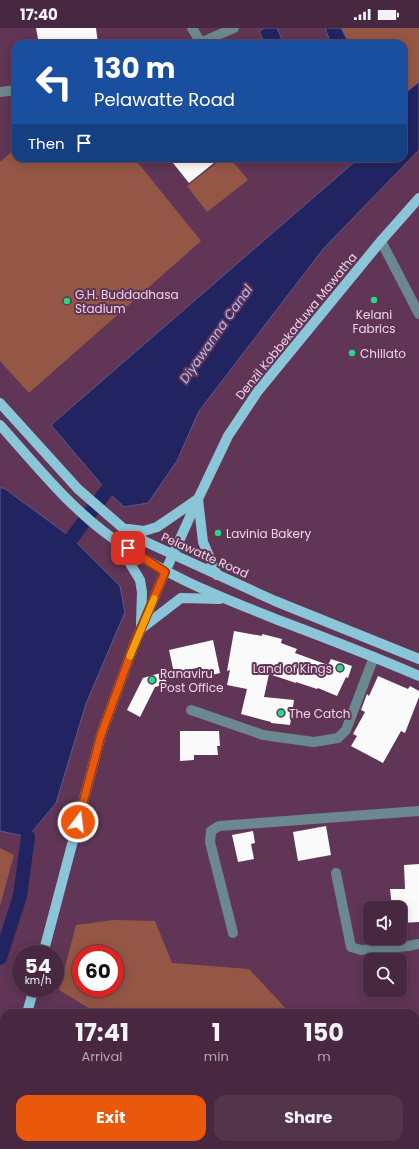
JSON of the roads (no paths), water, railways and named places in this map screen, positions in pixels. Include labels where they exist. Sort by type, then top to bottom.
[{"type":"main road","name":"Denzil Kobbekaduwa Mawatha","points":[[45,945],[101,735],[165,572],[228,436],[258,391],[381,241],[419,198]]},
{"type":"main road","name":"Pelawatte Road","points":[[0,403],[78,489],[122,527],[146,542],[275,601],[419,659]]},
{"type":"main road","points":[[0,425],[67,500],[112,538],[165,572],[227,600],[419,676]]},
{"type":"main road","points":[[122,527],[144,531],[157,528],[198,499],[203,542],[217,575]]},
{"type":"main road","points":[[112,538],[140,580],[142,592],[141,630]]},
{"type":"main road","points":[[141,630],[182,598],[227,600]]},
{"type":"main road","points":[[28,1009],[31,997]]},
{"type":"street","points":[[192,28],[198,40]]},
{"type":"street","points":[[206,40],[234,28]]},
{"type":"street","points":[[0,92],[12,90]]},
{"type":"street","points":[[381,241],[419,314]]},
{"type":"street","points":[[191,710],[264,735],[314,742],[338,738],[346,730],[374,657]]},
{"type":"street","points":[[233,933],[210,842],[211,831],[219,826],[419,811]]},
{"type":"street","points":[[336,873],[351,946],[361,950],[419,944]]},
{"type":"water","points":[[265,28],[277,28],[282,40],[263,40],[259,31]]},
{"type":"water","points":[[325,28],[341,28],[347,40],[330,40]]},
{"type":"water","points":[[419,82],[419,150],[324,248],[199,411],[177,461],[148,503],[124,507],[107,491],[51,425],[354,162],[407,162],[407,92]]},
{"type":"water","points":[[0,488],[4,488],[72,538],[120,586],[125,612],[86,704],[56,803],[28,837],[0,831]]},
{"type":"waterway","name":"Diyawanna Canal","points":[[72,538],[118,475]]},
{"type":"waterway","points":[[0,958],[20,896],[28,837]]},
{"type":"place","name":"Kelani Fabrics","points":[[374,300]]},
{"type":"place","name":"G.H. Buddadhasa Stadium","points":[[67,301]]},
{"type":"place","name":"Chillato","points":[[352,353]]},
{"type":"place","name":"Lavinia Bakery","points":[[218,533]]},
{"type":"place","name":"Land of Kings","points":[[340,668]]},
{"type":"place","name":"Ranaviru Post Office","points":[[152,680]]},
{"type":"place","name":"The Catch","points":[[281,713]]}]
